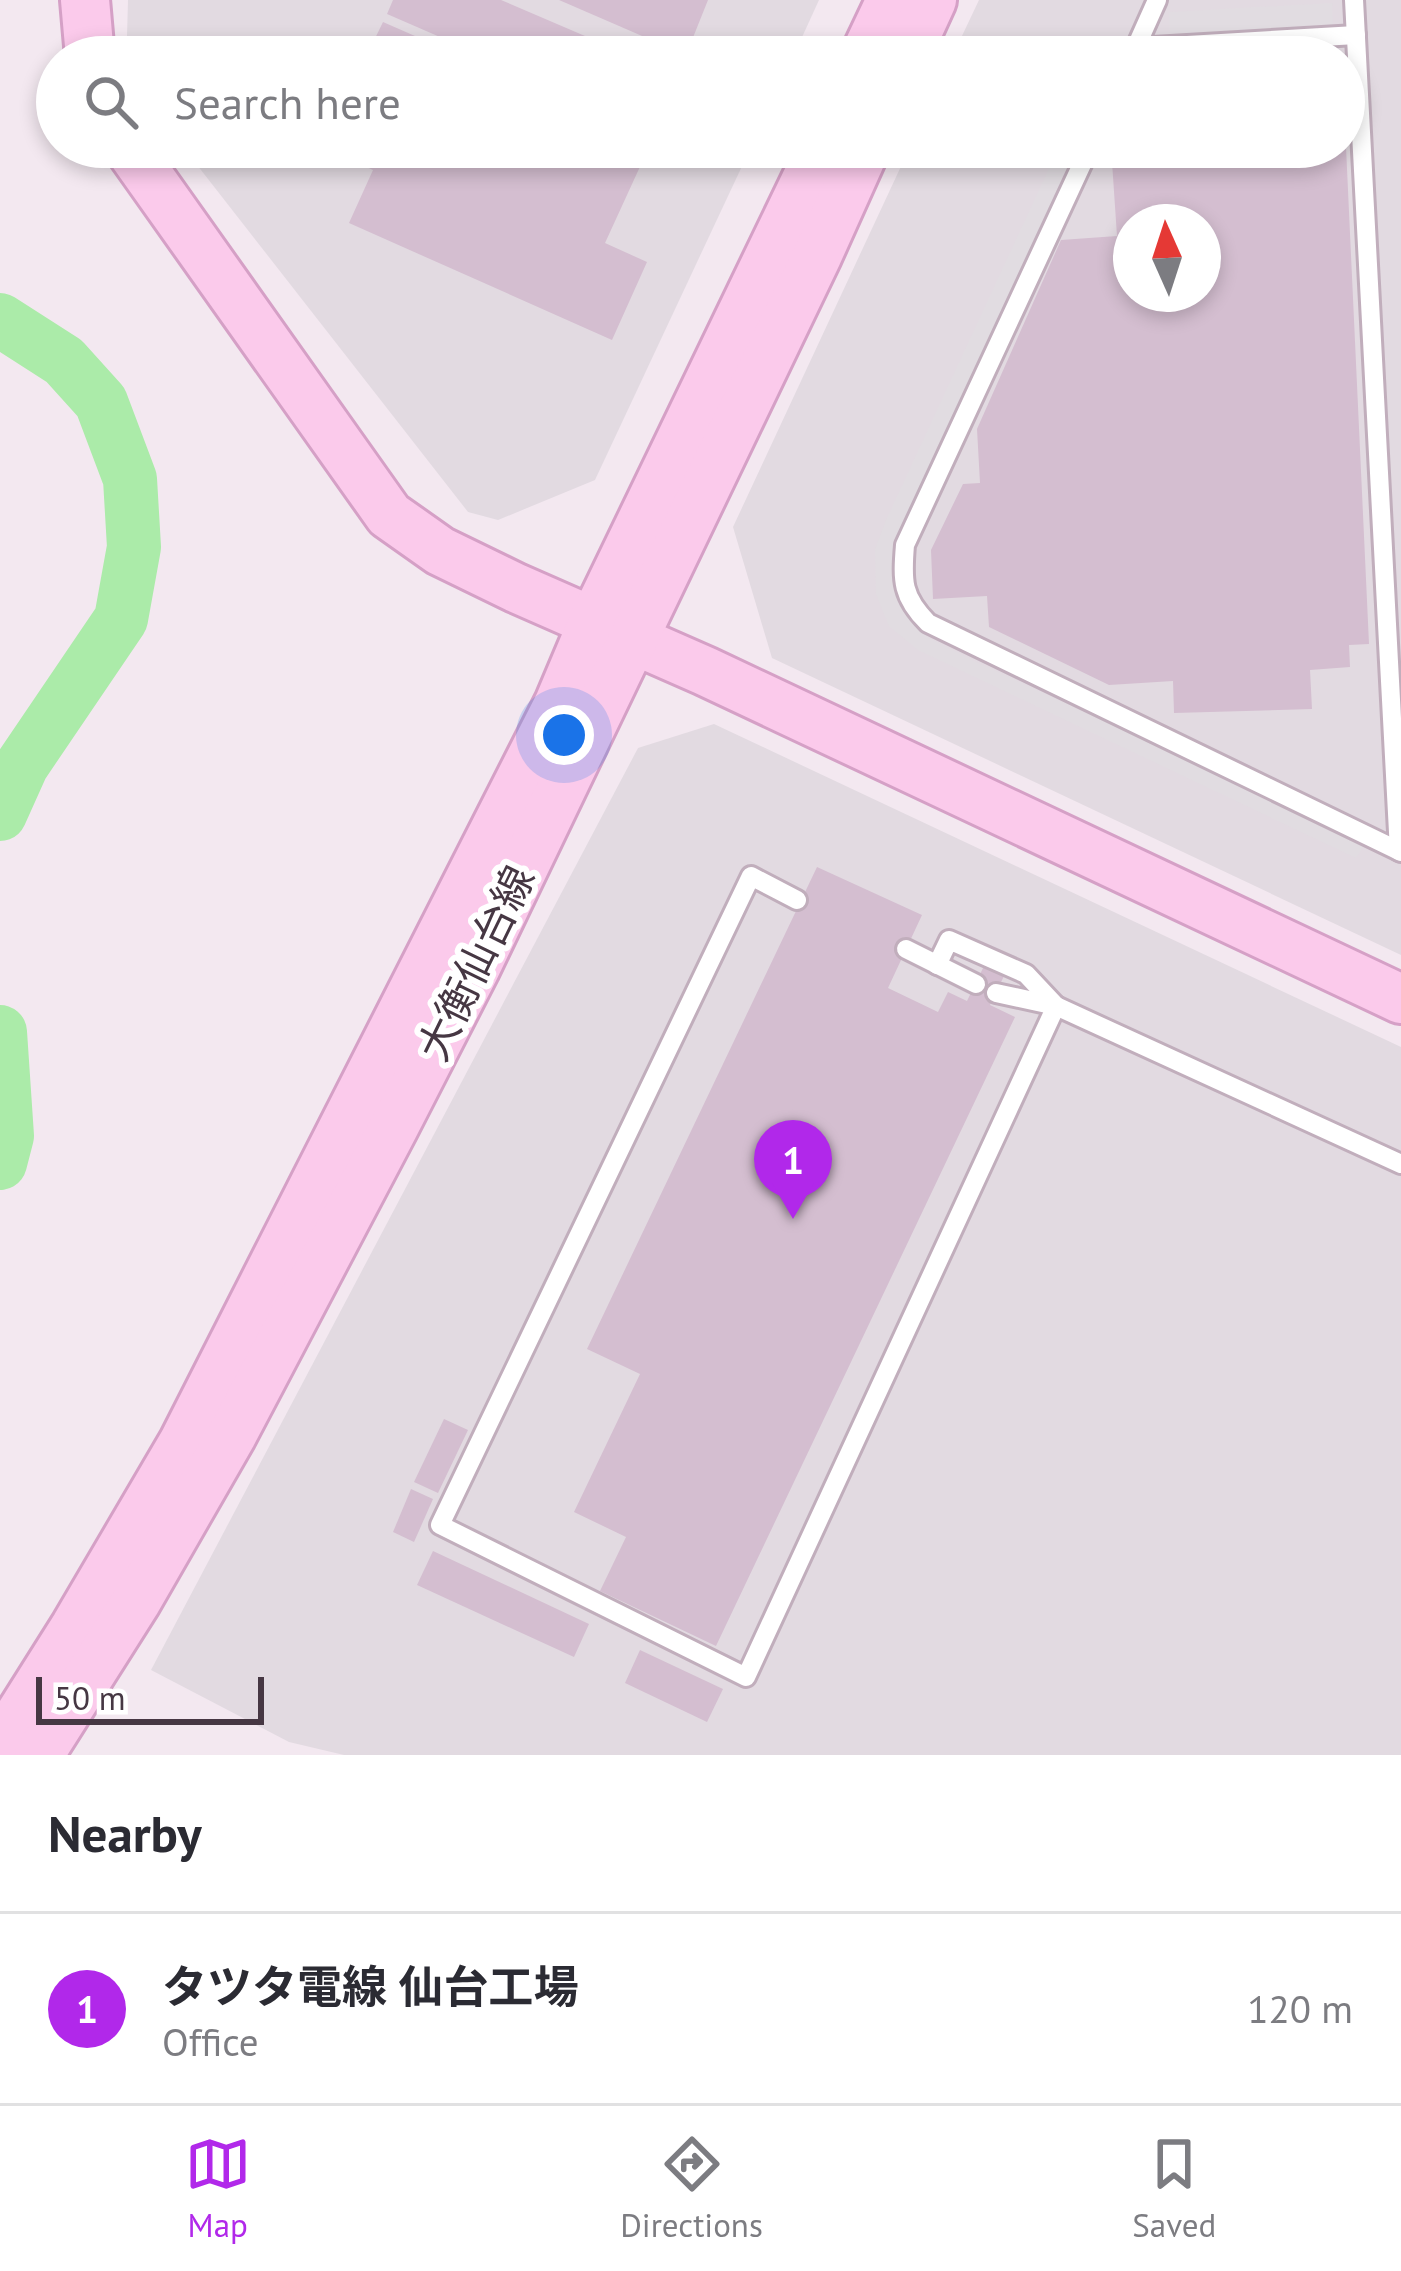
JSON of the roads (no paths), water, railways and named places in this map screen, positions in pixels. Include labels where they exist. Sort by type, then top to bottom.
[{"type":"main road","points":[[85,0],[88,36]]},
{"type":"main road","points":[[874,36],[891,0]]},
{"type":"main road","points":[[916,36],[932,0]]},
{"type":"main road","points":[[143,168],[389,515],[440,550],[1401,999]]},
{"type":"main road","name":"大衡仙台線","points":[[39,1755],[136,1602],[232,1435],[465,989],[813,168]]},
{"type":"main road","name":"大衡仙台線","points":[[0,1746],[183,1443],[559,703],[614,629],[808,275],[856,168]]},
{"type":"lane","points":[[1141,36],[1157,0]]},
{"type":"lane","points":[[1343,36],[1356,35],[1354,0]]},
{"type":"lane","points":[[1080,168],[905,545],[902,579],[912,608],[928,623],[1400,851],[1363,168]]},
{"type":"lane","points":[[797,900],[751,876],[440,1525],[746,1677],[1056,1006]]},
{"type":"lane","points":[[937,965],[949,940],[1026,974],[1056,1006]]},
{"type":"lane","points":[[905,949],[976,984]]},
{"type":"lane","points":[[997,993],[1056,1006],[1401,1164]]},
{"type":"waterway","points":[[0,320],[64,361],[101,402],[130,479],[134,547],[121,619],[22,765],[0,814]]},
{"type":"waterway","points":[[0,1032],[7,1136],[0,1163]]},
{"type":"place","name":"タツタ電線 仙台工場","points":[[793,1219]]}]
